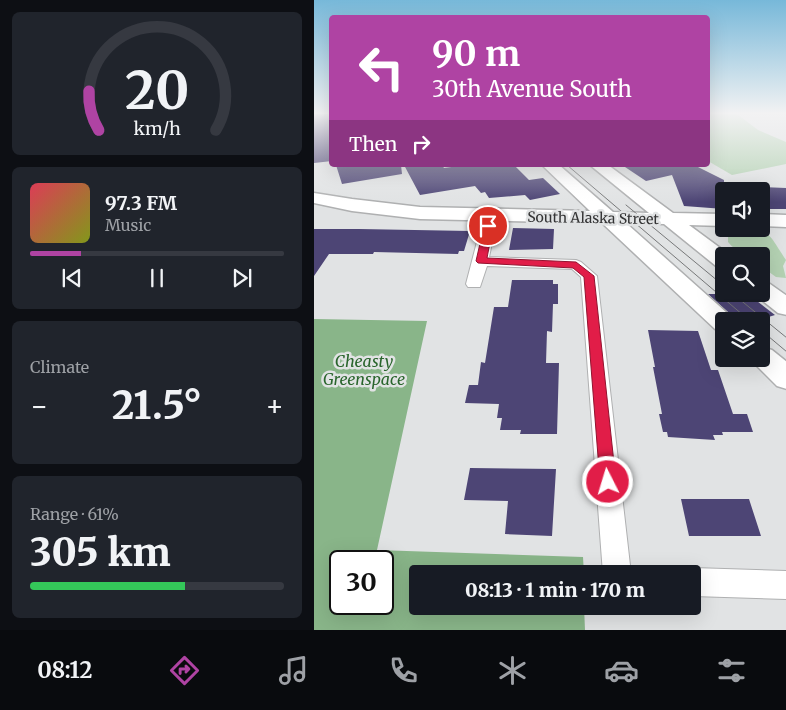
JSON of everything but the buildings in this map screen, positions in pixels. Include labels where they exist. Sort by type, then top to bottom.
[{"type":"main road","points":[[552,167],[715,315]]},
{"type":"main road","points":[[601,167],[715,254]]},
{"type":"main road","name":"South Alaska Street","points":[[314,198],[386,210],[491,215],[715,220]]},
{"type":"main road","points":[[770,295],[786,308]]},
{"type":"main road","points":[[770,363],[786,378]]},
{"type":"street","points":[[474,284],[491,215]]},
{"type":"street","points":[[481,261],[576,265],[589,276],[616,565]]},
{"type":"street","points":[[701,582],[786,585]]},
{"type":"green space","points":[[710,143],[786,143],[786,164],[732,175],[710,162]]},
{"type":"green space","points":[[728,237],[770,237],[786,260],[783,266],[786,278],[776,277],[770,273],[770,247],[732,247],[728,242]]},
{"type":"green space","name":"Cheasty Greenspace","points":[[314,319],[427,321],[377,550],[329,550],[329,615],[394,615],[394,551],[583,557],[583,565],[409,565],[409,615],[584,615],[585,630],[314,630]]},
{"type":"tram line","points":[[569,167],[739,312]]},
{"type":"tram line","points":[[626,205],[715,279]]},
{"type":"tram line","points":[[743,302],[787,338]]},
{"type":"tram line","points":[[770,338],[787,352]]},
{"type":"route","points":[[488,226],[481,261],[562,263],[576,265],[589,276],[608,482]]}]
